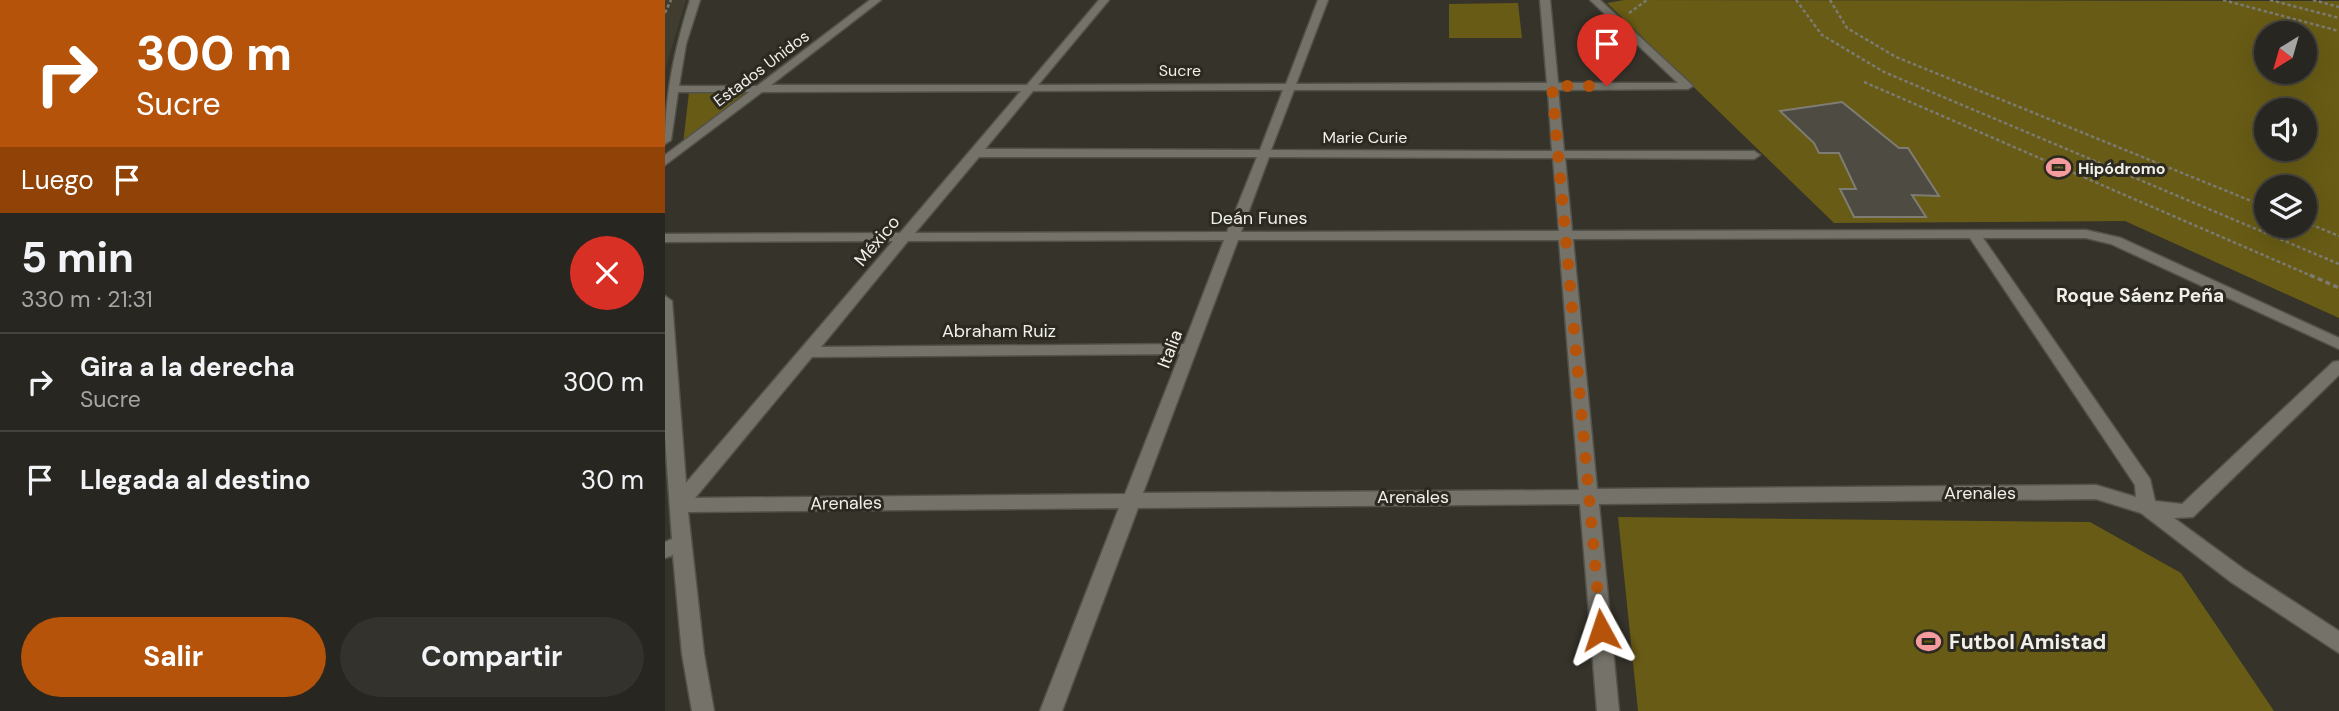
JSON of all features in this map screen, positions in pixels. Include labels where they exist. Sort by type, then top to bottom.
[{"type":"street","points":[[665,140],[681,44],[695,0]]},
{"type":"street","name":"Estados Unidos","points":[[665,161],[876,0]]},
{"type":"street","name":"México","points":[[678,505],[1104,0]]},
{"type":"street","name":"Italia","points":[[1051,711],[1323,0]]},
{"type":"street","points":[[1545,0],[1563,236],[1608,711]]},
{"type":"street","name":"Sucre","points":[[673,89],[1688,86],[1595,0]]},
{"type":"street","name":"Marie Curie","points":[[976,153],[1753,155]]},
{"type":"street","points":[[1974,234],[2144,484],[2146,507],[2238,576],[2339,643]]},
{"type":"street","name":"Deán Funes","points":[[665,238],[2086,234],[2102,237],[2339,344]]},
{"type":"street","points":[[665,301],[678,505],[674,547],[703,711]]},
{"type":"street","name":"Abraham Ruiz","points":[[807,352],[1190,349]]},
{"type":"street","points":[[2146,507],[2186,512],[2339,366]]},
{"type":"street","name":"Arenales","points":[[678,505],[2096,492],[2146,507]]},
{"type":"path","points":[[665,13],[671,0]]},
{"type":"path","points":[[1627,14],[1647,0]]},
{"type":"path","points":[[1796,0],[1814,29],[1884,72],[2339,264]]},
{"type":"path","points":[[1830,0],[1835,13],[1851,30],[1896,57],[2254,202]]},
{"type":"path","points":[[2223,0],[2339,31]]},
{"type":"path","points":[[2270,0],[2339,18]]},
{"type":"path","points":[[2313,0],[2339,7]]},
{"type":"path","points":[[1864,82],[2339,288]]},
{"type":"path","points":[[2317,227],[2339,236]]},
{"type":"shaded area","points":[[665,0],[686,0],[665,70]]},
{"type":"shaded area","name":"Hipódromo","points":[[1624,0],[2339,1],[2339,318],[2125,221],[1834,223],[1607,3]]},
{"type":"shaded area","points":[[1518,3],[1522,38],[1449,38],[1449,4]]},
{"type":"shaded area","points":[[689,92],[746,92],[683,144]]},
{"type":"shaded area","name":"Futbol Amistad","points":[[1618,517],[2090,522],[2181,573],[2274,711],[1638,711]]},
{"type":"building","points":[[1842,102],[1899,148],[1908,148],[1939,196],[1912,195],[1926,217],[1854,217],[1840,189],[1856,189],[1839,153],[1819,153],[1814,143],[1780,111]]},
{"type":"place","name":"Hipódromo","points":[[2058,168]]},
{"type":"place","name":"Futbol Amistad","points":[[1929,642]]},
{"type":"district","name":"Roque Sáenz Peña","points":[[2140,295]]},
{"type":"route","points":[[1601,630],[1563,236],[1552,86],[1607,86]]}]
